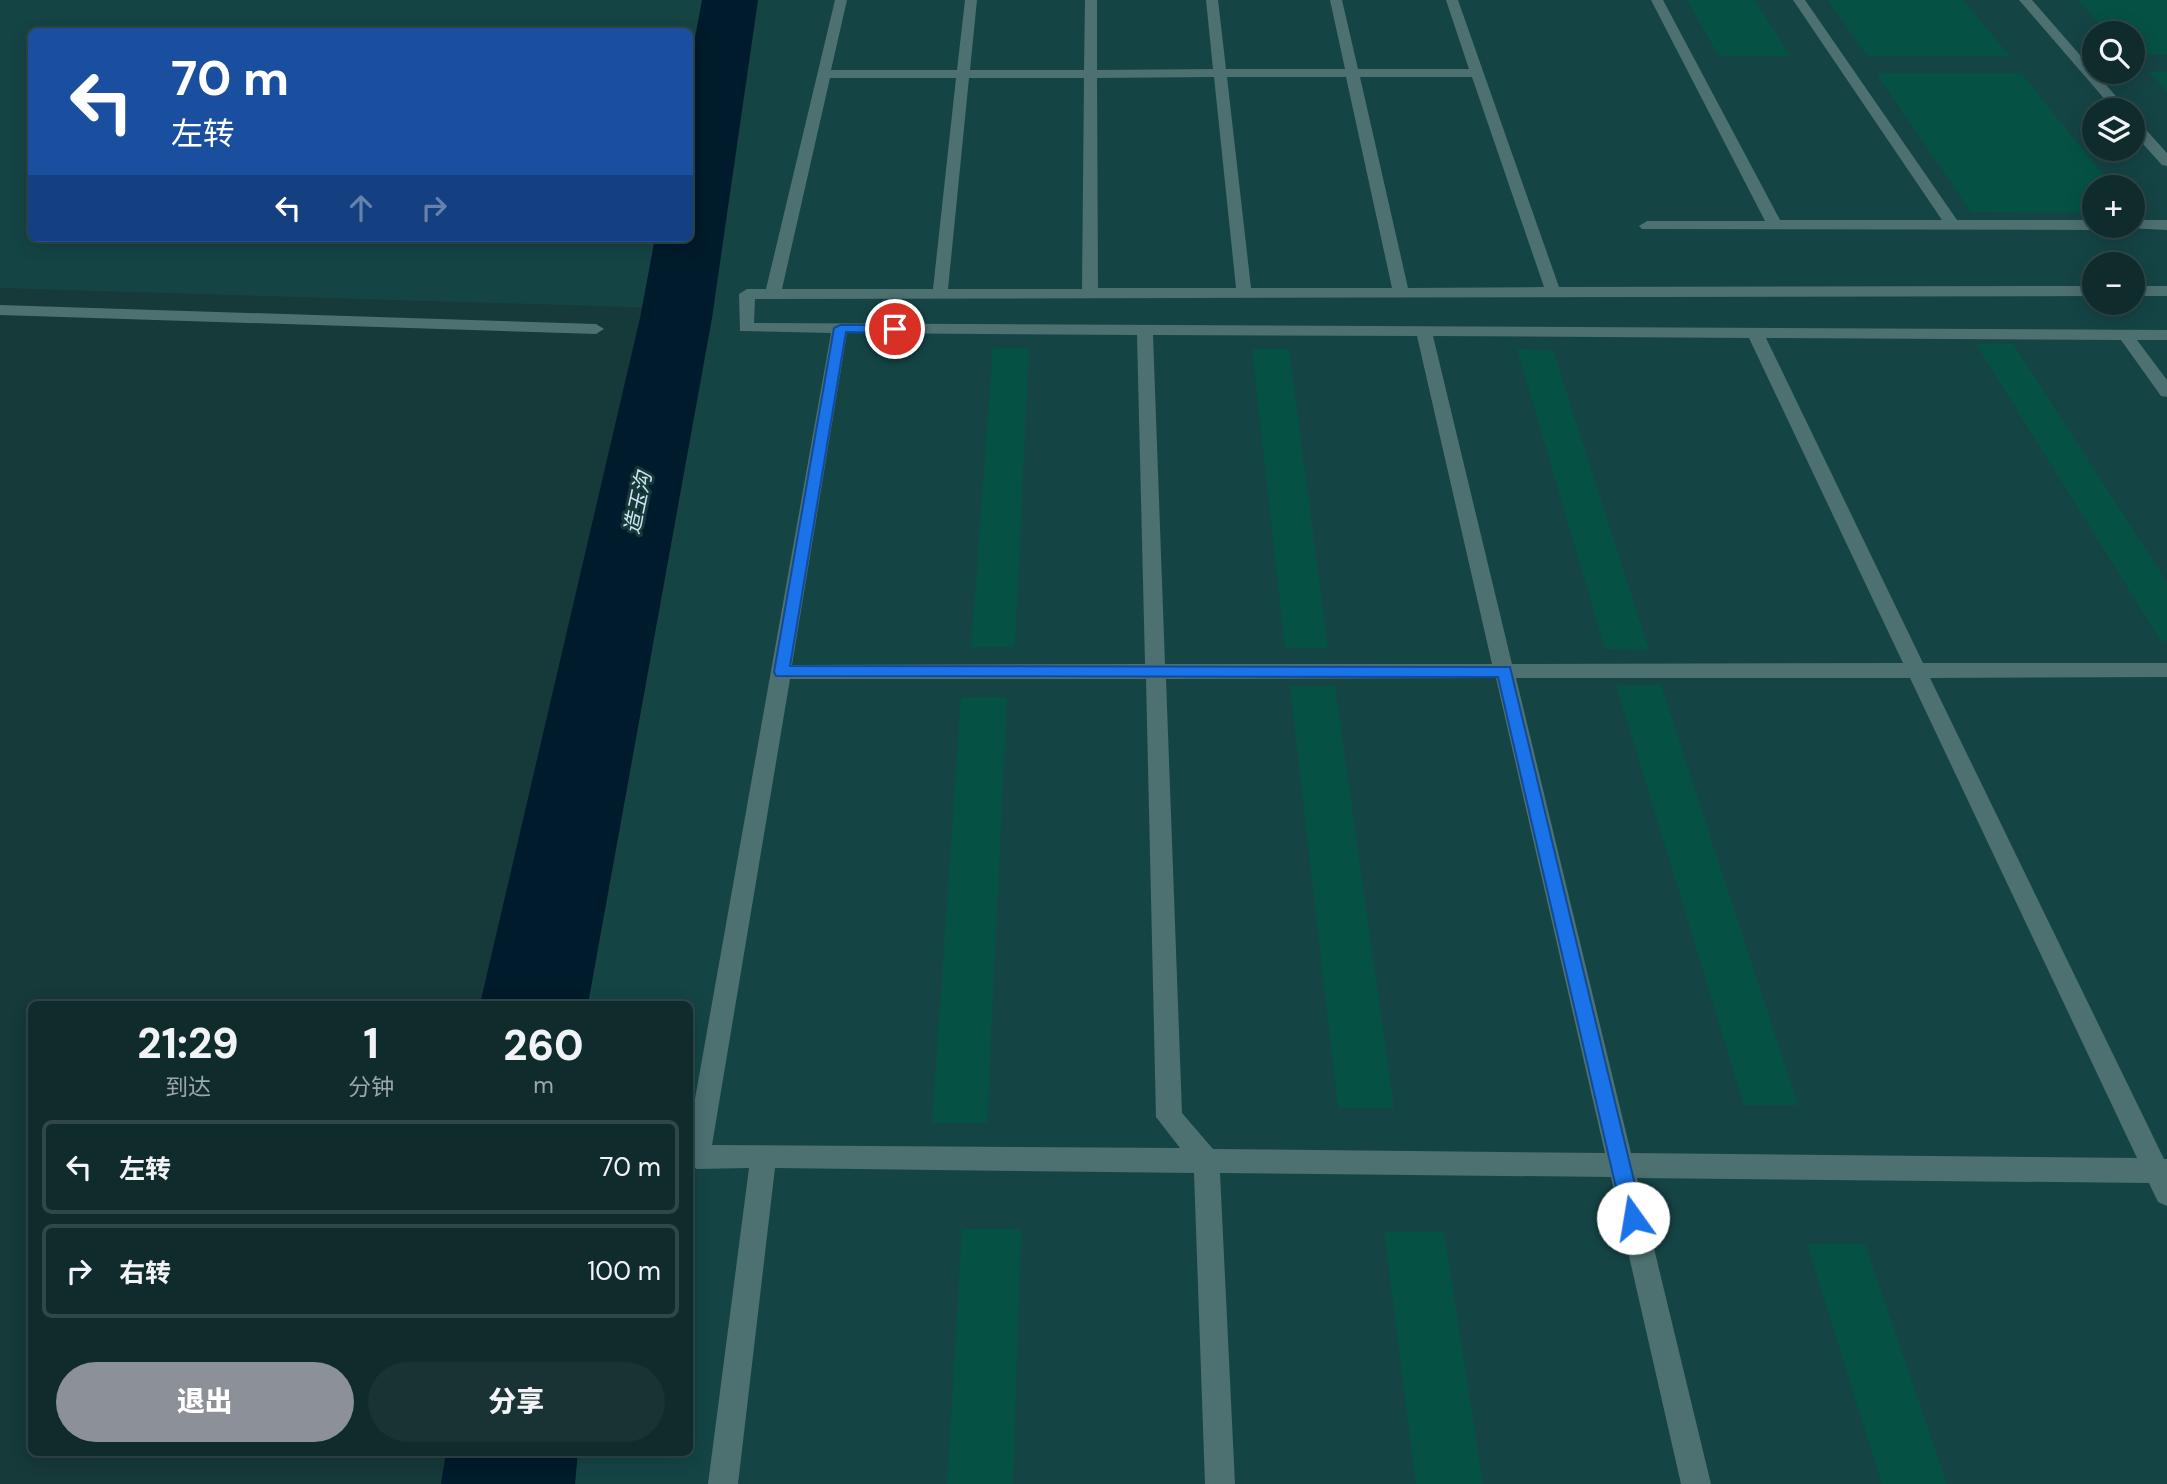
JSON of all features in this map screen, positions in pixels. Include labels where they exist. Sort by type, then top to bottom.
[{"type":"street","points":[[773,294],[841,0]]},
{"type":"street","points":[[940,294],[971,0]]},
{"type":"street","points":[[1090,293],[1091,0]]},
{"type":"street","points":[[1212,0],[1244,293]]},
{"type":"street","points":[[1336,0],[1401,293]]},
{"type":"street","points":[[1452,0],[1553,292]]},
{"type":"street","points":[[1657,0],[1775,225]]},
{"type":"street","points":[[1799,0],[1953,225]]},
{"type":"street","points":[[2025,0],[2111,98]]},
{"type":"street","points":[[824,75],[1478,74]]},
{"type":"street","points":[[2145,137],[2167,162]]},
{"type":"street","points":[[1647,226],[2082,225]]},
{"type":"street","points":[[2145,225],[2167,225]]},
{"type":"street","points":[[2082,291],[747,294],[746,328],[2167,335]]},
{"type":"street","points":[[2145,291],[2167,291]]},
{"type":"street","points":[[0,310],[596,329]]},
{"type":"street","points":[[840,328],[697,1157],[1621,1164],[2163,1178],[1755,333]]},
{"type":"street","points":[[1145,330],[1170,1116],[1206,1160],[1220,1484]]},
{"type":"street","points":[[1424,331],[1696,1484]]},
{"type":"street","points":[[2125,334],[2167,392]]},
{"type":"street","points":[[781,672],[2167,670]]},
{"type":"street","points":[[723,1484],[764,1156]]},
{"type":"shaded area","points":[[0,0],[718,0],[693,137],[693,28],[28,28],[28,242],[673,242],[661,308],[0,288]]},
{"type":"shaded area","points":[[738,0],[2167,0],[2167,1484],[557,1484],[560,1456],[693,1456],[693,1001],[565,1001]]},
{"type":"building","points":[[1687,0],[1755,0],[1790,56],[1719,56]]},
{"type":"building","points":[[1828,0],[1963,0],[2010,56],[1867,56]]},
{"type":"building","points":[[2077,0],[2167,0],[2167,55],[2145,55],[2145,21],[2097,21]]},
{"type":"building","points":[[2149,72],[2167,72],[2167,92]]},
{"type":"building","points":[[1876,73],[2021,73],[2082,149],[2082,161],[2092,161],[2103,175],[2082,175],[2082,213],[1971,212]]},
{"type":"building","points":[[1976,344],[2013,344],[2167,582],[2167,641],[2161,641]]},
{"type":"building","points":[[993,348],[1029,348],[1015,647],[971,647]]},
{"type":"building","points":[[1252,349],[1289,349],[1328,648],[1285,648]]},
{"type":"building","points":[[1517,349],[1553,350],[1649,650],[1605,649]]},
{"type":"building","points":[[1616,685],[1661,685],[1798,1105],[1744,1105]]},
{"type":"building","points":[[1290,686],[1335,686],[1394,1108],[1338,1108]]},
{"type":"building","points":[[961,697],[1007,697],[987,1123],[932,1123]]},
{"type":"building","points":[[962,1229],[1021,1229],[1013,1484],[947,1484]]},
{"type":"building","points":[[1384,1232],[1444,1232],[1483,1484],[1416,1484]]},
{"type":"building","points":[[1807,1244],[1865,1244],[1947,1484],[1882,1484]]},
{"type":"waterway","name":"造玉沟","points":[[693,218],[730,0]]},
{"type":"waterway","name":"造玉沟","points":[[535,1001],[676,318],[689,242]]},
{"type":"waterway","name":"造玉沟","points":[[508,1484],[512,1456]]},
{"type":"route","points":[[895,329],[840,328],[781,672],[1505,671],[1633,1218]]}]
